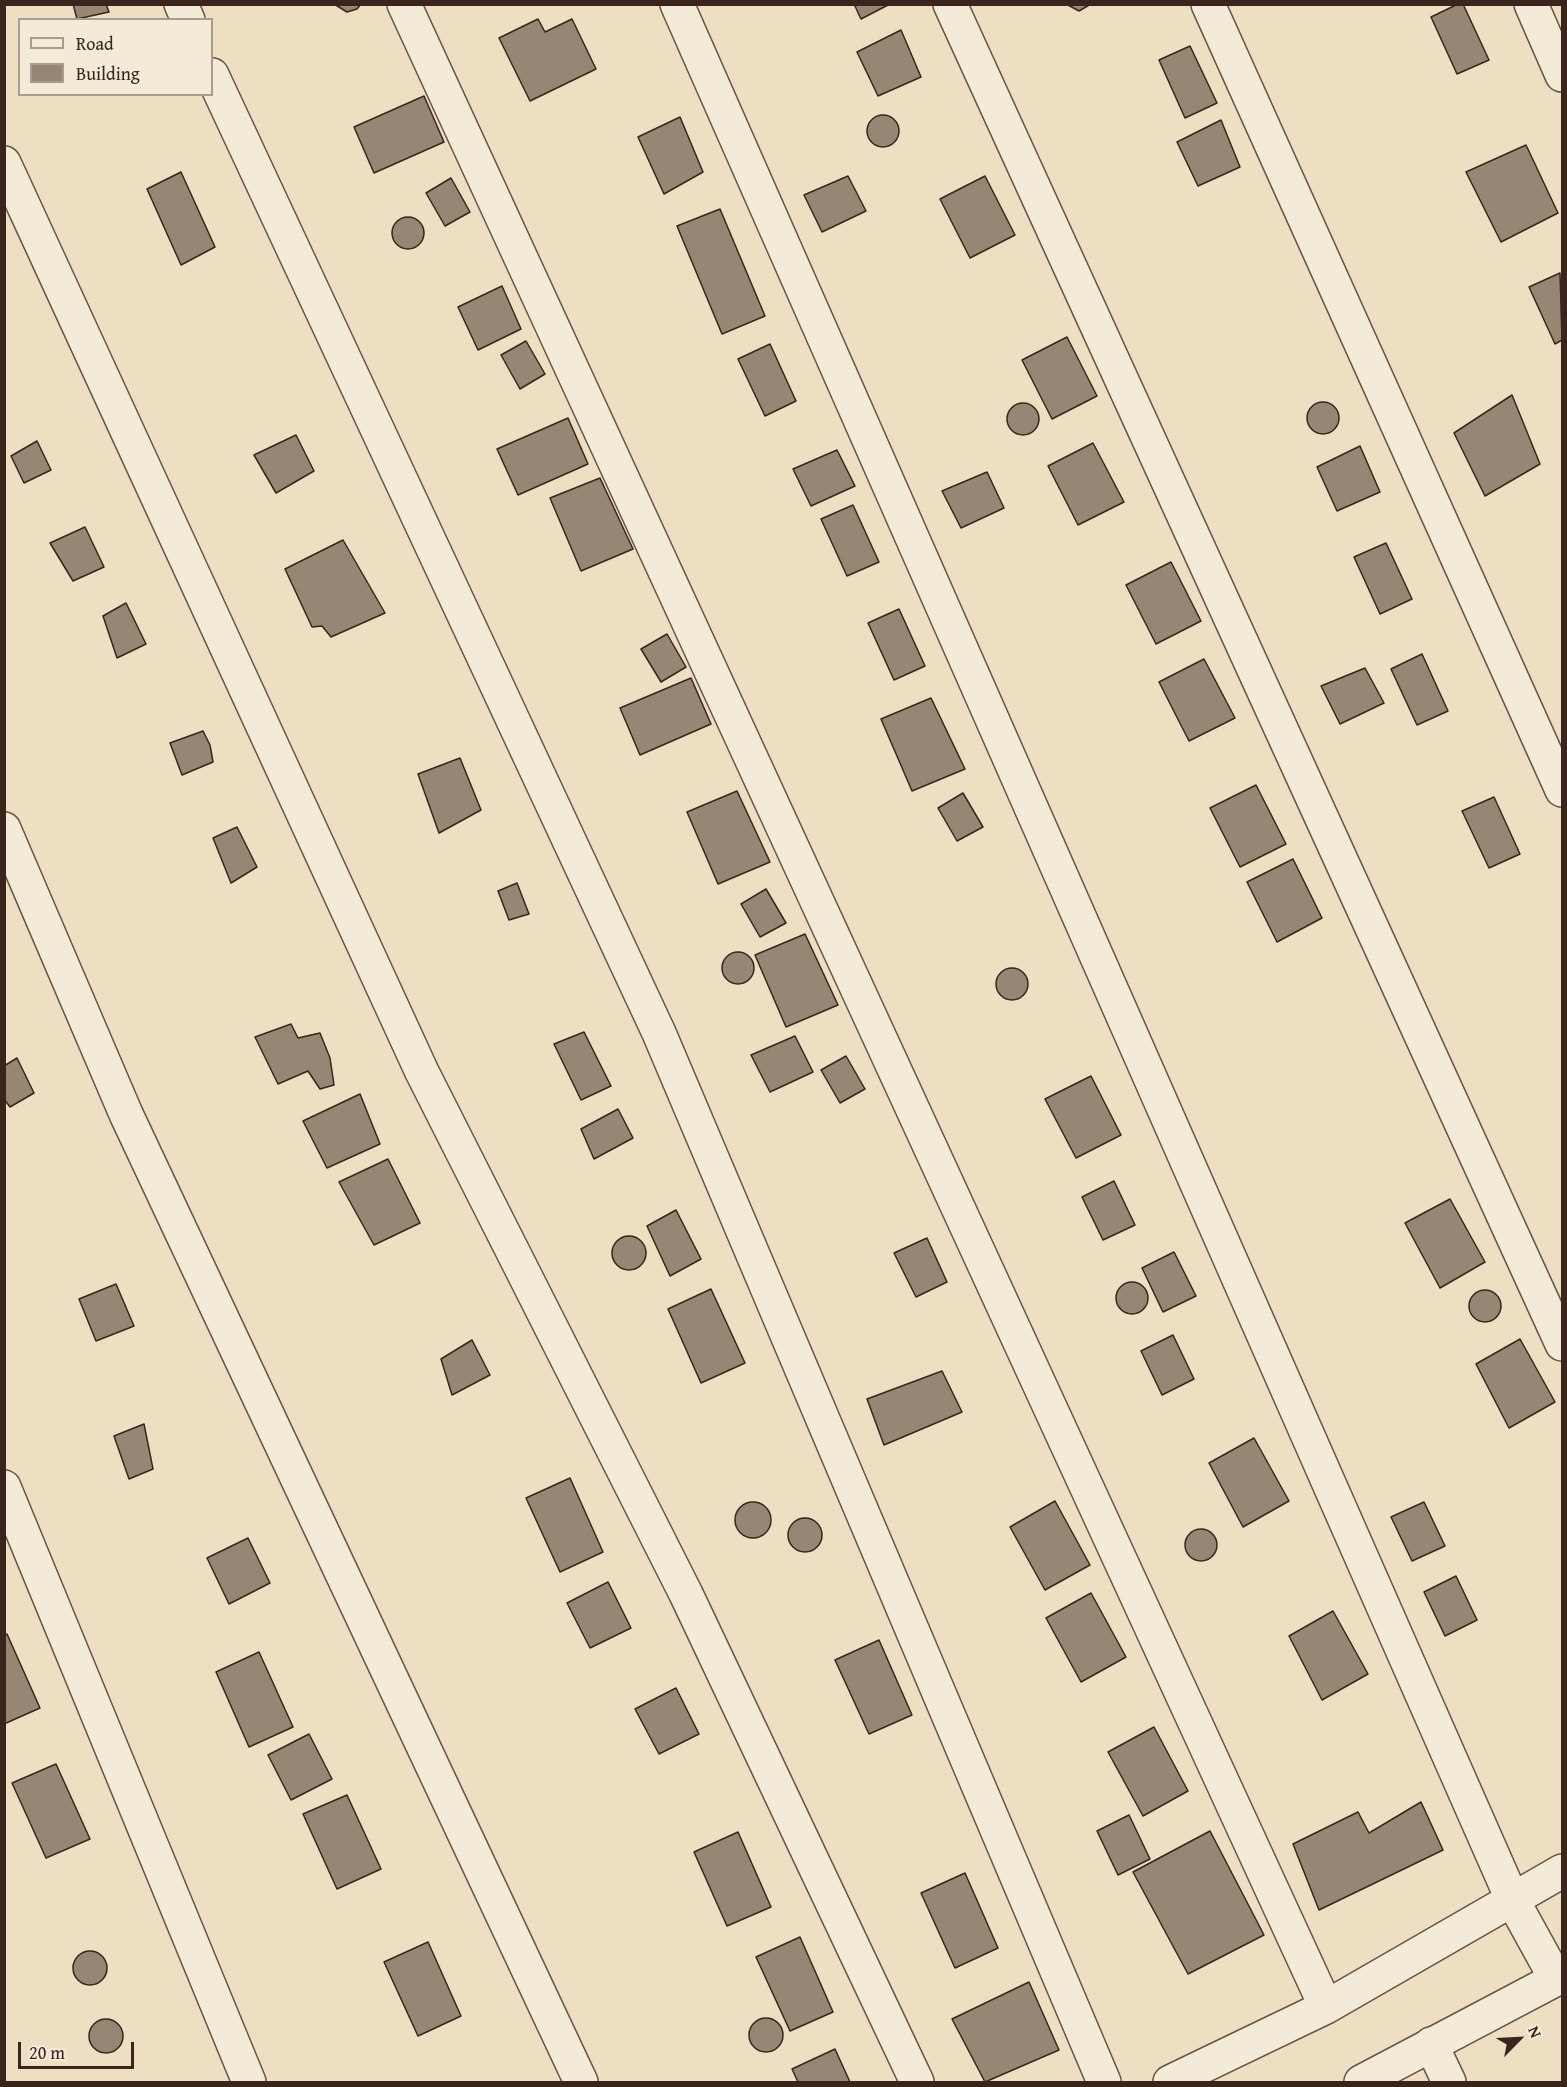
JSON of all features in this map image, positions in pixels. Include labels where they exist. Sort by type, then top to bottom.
[{"type":"street","points":[[181,4],[187,18]]},
{"type":"street","points":[[404,4],[1326,2007]]},
{"type":"street","points":[[677,4],[1513,1901],[1559,1977],[1361,2082]]},
{"type":"street","points":[[950,4],[1563,1344]]},
{"type":"street","points":[[1208,4],[1563,790]]},
{"type":"street","points":[[1531,4],[1563,75]]},
{"type":"street","points":[[213,77],[659,1033],[1104,2082]]},
{"type":"street","points":[[4,163],[422,1072],[686,1594],[917,2082]]},
{"type":"street","points":[[4,829],[126,1114],[581,2082]]},
{"type":"street","points":[[4,1487],[249,2082]]},
{"type":"street","points":[[1170,2082],[1326,2007],[1563,1871]]},
{"type":"street","points":[[1431,2044],[1449,2082]]},
{"type":"building","points":[[73,4],[106,4],[109,12],[82,18],[77,18]]},
{"type":"building","points":[[334,4],[361,4],[357,9],[347,12]]},
{"type":"building","points":[[854,4],[890,4],[861,19]]},
{"type":"building","points":[[1066,4],[1091,4],[1079,11]]},
{"type":"building","points":[[1458,4],[1463,4],[1489,60],[1457,74],[1431,17]]},
{"type":"building","points":[[538,19],[545,32],[572,19],[596,69],[530,101],[499,38]]},
{"type":"building","points":[[901,30],[921,77],[878,96],[857,52]]},
{"type":"building","points":[[1190,46],[1217,103],[1185,118],[1159,60]]},
{"type":"building","points":[[424,96],[444,142],[374,173],[354,127]]},
{"type":"building","points":[[883,115],[894,120],[899,131],[894,142],[883,147],[872,142],[867,131],[872,120]]},
{"type":"building","points":[[680,117],[703,172],[664,194],[638,137]]},
{"type":"building","points":[[1221,120],[1240,167],[1198,186],[1177,142]]},
{"type":"building","points":[[1526,145],[1558,213],[1501,242],[1466,172]]},
{"type":"building","points":[[181,172],[215,247],[181,265],[147,189]]},
{"type":"building","points":[[848,176],[866,211],[822,232],[804,195]]},
{"type":"building","points":[[985,176],[1015,235],[970,258],[940,199]]},
{"type":"building","points":[[451,178],[470,212],[445,226],[426,193]]},
{"type":"building","points":[[720,209],[765,316],[722,334],[677,226]]},
{"type":"building","points":[[408,217],[419,222],[424,233],[419,244],[408,249],[397,244],[392,233],[397,222]]},
{"type":"building","points":[[1560,273],[1562,340],[1555,344],[1529,287]]},
{"type":"building","points":[[502,286],[521,329],[478,350],[458,307]]},
{"type":"building","points":[[1067,337],[1097,396],[1052,419],[1022,360]]},
{"type":"building","points":[[526,341],[545,374],[520,389],[501,355]]},
{"type":"building","points":[[770,344],[796,401],[765,416],[738,359]]},
{"type":"building","points":[[1512,395],[1540,464],[1485,496],[1454,433]]},
{"type":"building","points":[[1323,402],[1334,407],[1339,418],[1334,429],[1323,434],[1312,429],[1307,418],[1312,407]]},
{"type":"building","points":[[1023,403],[1034,408],[1039,419],[1034,430],[1023,435],[1012,430],[1007,419],[1012,408]]},
{"type":"building","points":[[568,418],[588,464],[518,495],[497,449]]},
{"type":"building","points":[[296,435],[314,471],[276,493],[254,455]]},
{"type":"building","points":[[37,441],[51,470],[24,483],[11,456]]},
{"type":"building","points":[[1093,443],[1124,502],[1078,525],[1048,466]]},
{"type":"building","points":[[1360,446],[1380,492],[1337,511],[1317,467]]},
{"type":"building","points":[[837,450],[855,486],[811,506],[793,469]]},
{"type":"building","points":[[987,472],[1004,508],[961,528],[942,491]]},
{"type":"building","points":[[600,478],[633,549],[581,571],[550,498]]},
{"type":"building","points":[[853,505],[879,562],[847,576],[821,519]]},
{"type":"building","points":[[85,527],[104,567],[73,581],[50,543]]},
{"type":"building","points":[[343,540],[385,613],[331,637],[322,626],[312,627],[285,569]]},
{"type":"building","points":[[1386,543],[1412,599],[1380,614],[1354,557]]},
{"type":"building","points":[[1171,562],[1201,621],[1156,644],[1126,585]]},
{"type":"building","points":[[126,603],[146,644],[117,658],[103,616]]},
{"type":"building","points":[[899,609],[925,666],[894,680],[868,623]]},
{"type":"building","points":[[667,634],[686,667],[661,682],[641,649]]},
{"type":"building","points":[[1422,654],[1448,711],[1417,725],[1391,669]]},
{"type":"building","points":[[1204,659],[1235,718],[1189,741],[1159,682]]},
{"type":"building","points":[[1365,668],[1384,703],[1340,724],[1321,686]]},
{"type":"building","points":[[691,678],[711,724],[640,755],[620,708]]},
{"type":"building","points":[[931,698],[965,769],[912,791],[881,719]]},
{"type":"building","points":[[203,731],[210,745],[213,762],[182,775],[170,743]]},
{"type":"building","points":[[460,758],[481,810],[439,833],[418,774]]},
{"type":"building","points":[[1256,785],[1286,844],[1240,867],[1210,808]]},
{"type":"building","points":[[737,791],[770,862],[718,884],[687,812]]},
{"type":"building","points":[[963,793],[983,827],[957,841],[938,808]]},
{"type":"building","points":[[1494,797],[1520,854],[1489,868],[1462,811]]},
{"type":"building","points":[[237,827],[257,867],[231,883],[213,838]]},
{"type":"building","points":[[1293,859],[1322,918],[1277,942],[1247,882]]},
{"type":"building","points":[[517,883],[529,914],[509,920],[498,891]]},
{"type":"building","points":[[766,889],[786,923],[760,937],[741,904]]},
{"type":"building","points":[[805,934],[838,1005],[786,1027],[755,955]]},
{"type":"building","points":[[738,952],[749,957],[754,968],[749,979],[738,984],[727,979],[722,968],[727,957]]},
{"type":"building","points":[[1012,968],[1023,973],[1028,984],[1023,995],[1012,1000],[1001,995],[996,984],[1001,973]]},
{"type":"building","points":[[291,1024],[298,1038],[320,1033],[330,1058],[334,1085],[320,1089],[308,1071],[278,1084],[255,1037]]},
{"type":"building","points":[[584,1032],[611,1086],[581,1100],[554,1044]]},
{"type":"building","points":[[795,1036],[813,1072],[770,1092],[751,1055]]},
{"type":"building","points":[[846,1056],[865,1089],[840,1103],[821,1070]]},
{"type":"building","points":[[17,1058],[34,1093],[10,1107],[4,1099],[4,1066]]},
{"type":"building","points":[[1091,1076],[1121,1135],[1076,1158],[1045,1099]]},
{"type":"building","points":[[360,1094],[380,1144],[327,1168],[303,1121]]},
{"type":"building","points":[[618,1109],[633,1138],[594,1159],[581,1129]]},
{"type":"building","points":[[388,1159],[420,1223],[374,1245],[339,1182]]},
{"type":"building","points":[[1114,1181],[1135,1225],[1103,1240],[1082,1197]]},
{"type":"building","points":[[1450,1199],[1485,1262],[1440,1288],[1405,1223]]},
{"type":"building","points":[[676,1210],[701,1259],[670,1276],[647,1226]]},
{"type":"building","points":[[629,1236],[641,1241],[646,1253],[641,1265],[629,1270],[617,1265],[612,1253],[617,1241]]},
{"type":"building","points":[[927,1238],[947,1282],[916,1297],[894,1253]]},
{"type":"building","points":[[1174,1252],[1196,1296],[1163,1312],[1142,1268]]},
{"type":"building","points":[[1132,1282],[1143,1287],[1148,1298],[1143,1309],[1132,1314],[1121,1309],[1116,1298],[1121,1287]]},
{"type":"building","points":[[116,1284],[134,1326],[96,1341],[79,1299]]},
{"type":"building","points":[[711,1289],[745,1363],[701,1383],[668,1309]]},
{"type":"building","points":[[1485,1290],[1496,1295],[1501,1306],[1496,1317],[1485,1322],[1474,1317],[1469,1306],[1474,1295]]},
{"type":"building","points":[[1173,1335],[1194,1379],[1162,1395],[1141,1351]]},
{"type":"building","points":[[1520,1339],[1555,1402],[1509,1428],[1476,1364]]},
{"type":"building","points":[[472,1340],[490,1375],[452,1395],[441,1359]]},
{"type":"building","points":[[942,1371],[962,1412],[884,1445],[867,1399]]},
{"type":"building","points":[[144,1424],[153,1469],[129,1479],[114,1436]]},
{"type":"building","points":[[1254,1438],[1289,1501],[1243,1527],[1209,1463]]},
{"type":"building","points":[[570,1478],[603,1552],[560,1572],[526,1498]]},
{"type":"building","points":[[1055,1501],[1090,1565],[1045,1590],[1010,1527]]},
{"type":"building","points":[[753,1502],[765,1508],[771,1520],[765,1532],[753,1538],[741,1532],[735,1520],[741,1508]]},
{"type":"building","points":[[1424,1502],[1445,1546],[1412,1561],[1391,1517]]},
{"type":"building","points":[[805,1518],[817,1523],[822,1535],[817,1547],[805,1552],[793,1547],[788,1535],[793,1523]]},
{"type":"building","points":[[1201,1529],[1212,1534],[1217,1545],[1212,1556],[1201,1561],[1190,1556],[1185,1545],[1190,1534]]},
{"type":"building","points":[[248,1538],[270,1583],[229,1604],[207,1558]]},
{"type":"building","points":[[1456,1576],[1477,1620],[1445,1636],[1424,1592]]},
{"type":"building","points":[[608,1582],[631,1628],[590,1648],[567,1603]]},
{"type":"building","points":[[1091,1593],[1126,1657],[1081,1682],[1046,1618]]},
{"type":"building","points":[[1333,1611],[1368,1674],[1322,1700],[1289,1636]]},
{"type":"building","points":[[7,1634],[40,1708],[4,1724],[4,1635]]},
{"type":"building","points":[[879,1640],[912,1715],[869,1734],[835,1660]]},
{"type":"building","points":[[259,1652],[293,1727],[249,1747],[216,1672]]},
{"type":"building","points":[[676,1688],[699,1734],[659,1754],[635,1709]]},
{"type":"building","points":[[1154,1727],[1188,1791],[1143,1816],[1108,1752]]},
{"type":"building","points":[[309,1734],[332,1779],[291,1800],[268,1755]]},
{"type":"building","points":[[56,1764],[90,1839],[46,1858],[12,1783]]},
{"type":"building","points":[[347,1795],[381,1869],[337,1889],[303,1814]]},
{"type":"building","points":[[1421,1802],[1443,1850],[1319,1910],[1293,1844],[1358,1812],[1369,1833]]},
{"type":"building","points":[[1129,1815],[1150,1859],[1118,1875],[1097,1831]]},
{"type":"building","points":[[1210,1831],[1264,1935],[1188,1974],[1133,1872]]},
{"type":"building","points":[[738,1832],[771,1907],[727,1926],[694,1852]]},
{"type":"building","points":[[965,1873],[998,1948],[955,1968],[921,1893]]},
{"type":"building","points":[[800,1937],[833,2012],[790,2031],[756,1957]]},
{"type":"building","points":[[428,1942],[461,2016],[418,2036],[384,1962]]},
{"type":"building","points":[[90,1951],[102,1956],[107,1968],[102,1980],[90,1985],[78,1980],[73,1968],[78,1956]]},
{"type":"building","points":[[1029,1982],[1059,2050],[985,2082],[952,2019]]},
{"type":"building","points":[[766,2018],[778,2023],[783,2035],[778,2047],[766,2052],[754,2047],[749,2035],[754,2023]]},
{"type":"building","points":[[106,2019],[118,2024],[123,2036],[118,2048],[106,2053],[94,2048],[89,2036],[94,2024]]},
{"type":"building","points":[[835,2049],[850,2082],[798,2082],[792,2069]]}]
